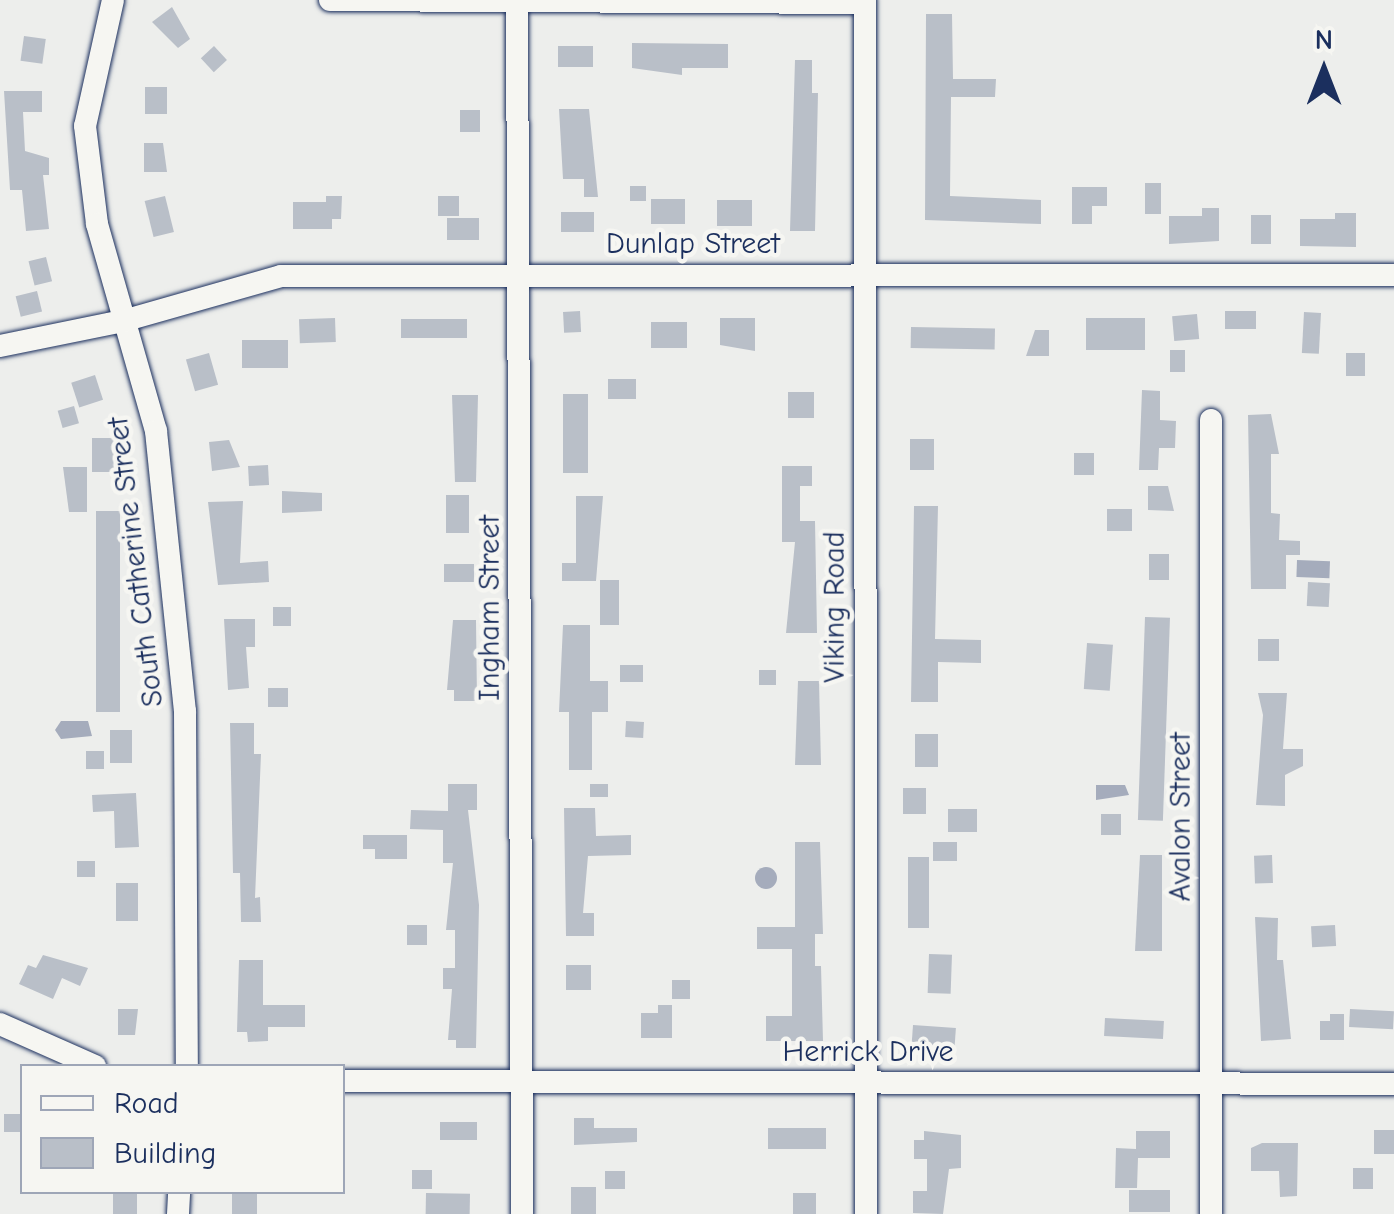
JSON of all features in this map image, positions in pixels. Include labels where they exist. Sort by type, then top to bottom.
[{"type":"street","name":"South Catherine Street","points":[[113,0],[86,126],[97,224],[156,432],[185,711],[187,1064]]},
{"type":"street","points":[[330,0],[865,1]]},
{"type":"street","name":"Ingham Street","points":[[517,1],[522,1214]]},
{"type":"street","name":"Viking Road","points":[[865,1],[866,1214]]},
{"type":"street","name":"Dunlap Street","points":[[0,346],[123,322],[281,276],[1394,275]]},
{"type":"street","name":"Avalon Street","points":[[1210,420],[1212,1214]]},
{"type":"street","points":[[0,1024],[90,1064]]},
{"type":"street","name":"Herrick Drive","points":[[345,1081],[1394,1084]]},
{"type":"water","points":[[1297,560],[1330,561],[1329,578],[1296,577]]},
{"type":"water","points":[[61,721],[88,721],[92,736],[61,739],[55,730]]},
{"type":"water","points":[[1096,785],[1125,785],[1129,795],[1096,800]]},
{"type":"water","points":[[766,867],[774,870],[774,886],[766,889],[758,886],[755,878],[758,870]]},
{"type":"building","points":[[172,7],[190,39],[178,48],[152,22]]},
{"type":"building","points":[[926,14],[952,14],[953,79],[996,79],[995,97],[951,97],[950,196],[1041,200],[1041,224],[925,220]]},
{"type":"building","points":[[24,36],[46,39],[42,64],[21,61]]},
{"type":"building","points":[[632,43],[728,44],[728,68],[682,68],[682,75],[632,68]]},
{"type":"building","points":[[214,46],[227,60],[214,72],[201,58]]},
{"type":"building","points":[[558,46],[593,46],[593,67],[558,67]]},
{"type":"building","points":[[795,60],[812,60],[812,93],[818,93],[815,231],[790,231]]},
{"type":"building","points":[[145,87],[167,87],[167,114],[145,114]]},
{"type":"building","points":[[4,91],[42,91],[42,112],[23,112],[25,151],[49,158],[49,175],[43,175],[49,229],[26,231],[22,190],[10,190]]},
{"type":"building","points":[[559,109],[589,109],[598,197],[584,197],[584,179],[563,179]]},
{"type":"building","points":[[460,110],[480,110],[480,132],[460,132]]},
{"type":"building","points":[[144,143],[163,143],[167,172],[144,172]]},
{"type":"building","points":[[1145,183],[1161,183],[1161,214],[1145,214]]},
{"type":"building","points":[[630,186],[646,186],[646,201],[630,201]]},
{"type":"building","points":[[1072,187],[1107,187],[1107,206],[1092,206],[1092,224],[1072,224]]},
{"type":"building","points":[[165,196],[174,232],[154,237],[145,201]]},
{"type":"building","points":[[326,196],[342,196],[341,219],[332,219],[332,229],[293,229],[293,202],[326,202]]},
{"type":"building","points":[[438,196],[459,196],[459,216],[438,216]]},
{"type":"building","points":[[651,199],[685,199],[685,224],[651,224]]},
{"type":"building","points":[[717,200],[752,200],[752,226],[717,226]]},
{"type":"building","points":[[1202,208],[1219,208],[1219,241],[1169,244],[1169,216],[1202,216]]},
{"type":"building","points":[[561,212],[594,212],[594,232],[561,232]]},
{"type":"building","points":[[1335,213],[1356,213],[1356,247],[1300,246],[1300,219],[1335,219]]},
{"type":"building","points":[[1251,215],[1271,215],[1271,244],[1251,244]]},
{"type":"building","points":[[447,218],[479,218],[479,240],[447,240]]},
{"type":"building","points":[[46,257],[52,281],[35,286],[29,261]]},
{"type":"building","points":[[37,291],[42,311],[21,317],[16,296]]},
{"type":"building","points":[[580,311],[581,332],[564,333],[563,312]]},
{"type":"building","points":[[1225,311],[1256,311],[1256,329],[1225,329]]},
{"type":"building","points":[[1304,312],[1321,313],[1319,354],[1302,353]]},
{"type":"building","points":[[1197,314],[1199,339],[1174,341],[1172,316]]},
{"type":"building","points":[[335,318],[336,342],[300,343],[299,319]]},
{"type":"building","points":[[720,318],[755,318],[755,351],[720,345]]},
{"type":"building","points":[[1086,318],[1145,318],[1145,350],[1086,350]]},
{"type":"building","points":[[401,319],[467,319],[467,338],[401,338]]},
{"type":"building","points":[[651,322],[687,322],[687,348],[651,348]]},
{"type":"building","points":[[911,327],[995,328],[995,349],[911,348]]},
{"type":"building","points":[[1035,330],[1049,330],[1049,356],[1026,356]]},
{"type":"building","points":[[242,340],[288,340],[288,368],[242,368]]},
{"type":"building","points":[[1170,350],[1185,350],[1185,372],[1170,372]]},
{"type":"building","points":[[209,353],[218,385],[195,391],[186,360]]},
{"type":"building","points":[[1346,353],[1365,353],[1365,376],[1346,376]]},
{"type":"building","points":[[95,375],[103,400],[79,407],[71,383]]},
{"type":"building","points":[[608,379],[636,379],[636,399],[608,399]]},
{"type":"building","points":[[1142,390],[1160,391],[1160,420],[1176,421],[1175,448],[1159,448],[1158,470],[1139,470]]},
{"type":"building","points":[[788,392],[814,392],[814,418],[788,418]]},
{"type":"building","points":[[563,394],[588,394],[588,473],[563,473]]},
{"type":"building","points":[[452,395],[478,395],[476,482],[455,482]]},
{"type":"building","points":[[74,406],[79,423],[63,428],[58,411]]},
{"type":"building","points":[[1271,414],[1279,454],[1271,454],[1271,513],[1280,514],[1279,540],[1300,541],[1300,555],[1286,555],[1286,589],[1251,589],[1248,415]]},
{"type":"building","points":[[92,438],[115,438],[115,472],[92,472]]},
{"type":"building","points":[[910,439],[934,439],[934,470],[910,470]]},
{"type":"building","points":[[229,440],[240,467],[212,471],[209,442]]},
{"type":"building","points":[[1074,453],[1094,453],[1094,475],[1074,475]]},
{"type":"building","points":[[268,465],[269,485],[249,486],[248,466]]},
{"type":"building","points":[[782,466],[812,466],[812,486],[800,486],[800,521],[815,521],[817,633],[786,633],[795,542],[782,542]]},
{"type":"building","points":[[63,467],[87,467],[87,512],[69,512]]},
{"type":"building","points":[[1148,486],[1168,486],[1174,511],[1148,510]]},
{"type":"building","points":[[282,491],[322,493],[322,511],[282,513]]},
{"type":"building","points":[[446,495],[469,495],[469,533],[446,533]]},
{"type":"building","points":[[576,496],[603,496],[596,581],[562,581],[562,563],[576,563]]},
{"type":"building","points":[[243,501],[240,563],[268,561],[269,582],[218,585],[208,502]]},
{"type":"building","points":[[914,506],[938,506],[935,639],[981,640],[981,663],[938,662],[938,702],[911,702]]},
{"type":"building","points":[[1107,509],[1132,509],[1132,531],[1107,531]]},
{"type":"building","points":[[96,511],[120,511],[120,712],[96,712]]},
{"type":"building","points":[[1149,554],[1169,554],[1169,580],[1149,580]]},
{"type":"building","points":[[444,564],[474,564],[474,582],[444,582]]},
{"type":"building","points":[[600,580],[619,580],[619,625],[600,625]]},
{"type":"building","points":[[1308,582],[1330,583],[1329,607],[1307,606]]},
{"type":"building","points":[[273,607],[291,607],[291,626],[273,626]]},
{"type":"building","points":[[1145,617],[1170,618],[1163,821],[1138,820]]},
{"type":"building","points":[[224,619],[255,619],[255,647],[246,647],[249,688],[228,690]]},
{"type":"building","points":[[453,620],[476,620],[477,701],[454,701],[454,690],[447,690]]},
{"type":"building","points":[[563,625],[590,625],[590,681],[608,681],[608,712],[592,712],[592,770],[569,770],[569,712],[559,712]]},
{"type":"building","points":[[1258,639],[1279,639],[1279,661],[1258,661]]},
{"type":"building","points":[[1087,643],[1113,645],[1110,691],[1084,689]]},
{"type":"building","points":[[620,665],[643,665],[643,682],[620,682]]},
{"type":"building","points":[[759,670],[776,670],[776,685],[759,685]]},
{"type":"building","points":[[798,681],[819,681],[821,765],[795,765]]},
{"type":"building","points":[[268,688],[288,688],[288,707],[268,707]]},
{"type":"building","points":[[1258,693],[1287,693],[1283,749],[1303,749],[1303,766],[1285,775],[1285,806],[1256,805],[1263,715]]},
{"type":"building","points":[[626,721],[644,722],[643,738],[625,737]]},
{"type":"building","points":[[230,723],[254,723],[254,754],[261,754],[255,898],[260,897],[261,922],[241,922],[240,873],[233,873]]},
{"type":"building","points":[[110,730],[132,730],[132,763],[110,763]]},
{"type":"building","points":[[915,734],[938,734],[938,767],[915,767]]},
{"type":"building","points":[[86,751],[104,751],[104,769],[86,769]]},
{"type":"building","points":[[448,784],[477,784],[477,810],[468,810],[479,905],[476,1048],[456,1048],[456,1040],[448,1040],[452,989],[443,989],[443,968],[455,968],[455,930],[446,930],[453,863],[443,863],[443,830],[410,829],[411,810],[448,811]]},
{"type":"building","points":[[590,784],[608,784],[608,797],[590,797]]},
{"type":"building","points":[[903,788],[926,788],[926,814],[903,814]]},
{"type":"building","points":[[136,793],[139,847],[115,848],[114,811],[93,812],[92,795]]},
{"type":"building","points":[[564,808],[595,808],[596,836],[631,835],[631,855],[588,856],[583,913],[594,913],[594,936],[566,936]]},
{"type":"building","points":[[948,809],[977,809],[977,832],[948,832]]},
{"type":"building","points":[[1101,814],[1121,814],[1121,835],[1101,835]]},
{"type":"building","points":[[363,835],[407,835],[407,859],[375,859],[375,849],[363,849]]},
{"type":"building","points":[[795,842],[820,842],[823,934],[815,934],[815,966],[821,966],[823,1041],[766,1041],[766,1016],[792,1016],[792,949],[757,949],[757,927],[795,927]]},
{"type":"building","points":[[933,842],[957,842],[957,861],[933,861]]},
{"type":"building","points":[[1140,855],[1162,855],[1162,951],[1135,951]]},
{"type":"building","points":[[1272,855],[1273,883],[1255,884],[1254,856]]},
{"type":"building","points":[[908,857],[929,857],[929,928],[908,928]]},
{"type":"building","points":[[77,861],[95,861],[95,877],[77,877]]},
{"type":"building","points":[[116,883],[138,883],[138,921],[116,921]]},
{"type":"building","points":[[1255,917],[1278,918],[1277,960],[1283,960],[1291,1039],[1261,1041]]},
{"type":"building","points":[[407,925],[427,925],[427,945],[407,945]]},
{"type":"building","points":[[1335,925],[1336,946],[1312,947],[1311,926]]},
{"type":"building","points":[[929,954],[952,955],[951,994],[928,993]]},
{"type":"building","points":[[43,955],[88,968],[80,986],[62,978],[53,999],[19,984],[28,965],[36,968]]},
{"type":"building","points":[[239,960],[263,960],[263,1005],[305,1005],[305,1027],[268,1027],[268,1041],[248,1042],[247,1032],[237,1032]]},
{"type":"building","points":[[566,965],[591,965],[591,990],[566,990]]},
{"type":"building","points":[[672,980],[690,980],[690,999],[672,999]]},
{"type":"building","points":[[658,1005],[672,1005],[672,1038],[641,1038],[641,1013],[658,1013]]},
{"type":"building","points":[[118,1009],[138,1009],[135,1035],[118,1035]]},
{"type":"building","points":[[1350,1009],[1394,1011],[1393,1029],[1349,1027]]},
{"type":"building","points":[[1330,1014],[1344,1014],[1344,1040],[1320,1040],[1320,1021],[1330,1021]]},
{"type":"building","points":[[1105,1018],[1164,1021],[1163,1039],[1104,1036]]},
{"type":"building","points":[[913,1025],[956,1028],[954,1050],[911,1047]]},
{"type":"building","points":[[4,1114],[20,1114],[20,1132],[4,1132]]},
{"type":"building","points":[[574,1118],[594,1118],[594,1128],[637,1128],[637,1142],[574,1145]]},
{"type":"building","points":[[440,1122],[477,1122],[477,1140],[440,1140]]},
{"type":"building","points":[[768,1128],[826,1128],[826,1149],[768,1149]]},
{"type":"building","points":[[1374,1130],[1394,1130],[1394,1154],[1374,1154]]},
{"type":"building","points":[[924,1131],[961,1135],[961,1168],[949,1169],[943,1214],[913,1213],[913,1191],[927,1191],[927,1159],[914,1159],[914,1140],[924,1140]]},
{"type":"building","points":[[1136,1131],[1170,1131],[1170,1158],[1138,1158],[1137,1188],[1115,1188],[1116,1148],[1136,1149]]},
{"type":"building","points":[[1262,1143],[1298,1143],[1297,1196],[1280,1197],[1279,1171],[1251,1171],[1251,1148]]},
{"type":"building","points":[[1353,1168],[1373,1168],[1373,1189],[1353,1189]]},
{"type":"building","points":[[412,1170],[432,1170],[432,1189],[412,1189]]},
{"type":"building","points":[[605,1171],[625,1171],[625,1189],[605,1189]]},
{"type":"building","points":[[571,1187],[596,1187],[596,1214],[571,1214]]},
{"type":"building","points":[[1129,1190],[1170,1190],[1170,1212],[1129,1212]]},
{"type":"building","points":[[426,1193],[470,1194],[470,1214],[426,1214]]},
{"type":"building","points":[[793,1193],[816,1193],[816,1214],[793,1214]]},
{"type":"building","points":[[113,1194],[137,1194],[137,1214],[113,1214]]},
{"type":"building","points":[[232,1194],[257,1194],[257,1214],[232,1214]]}]
